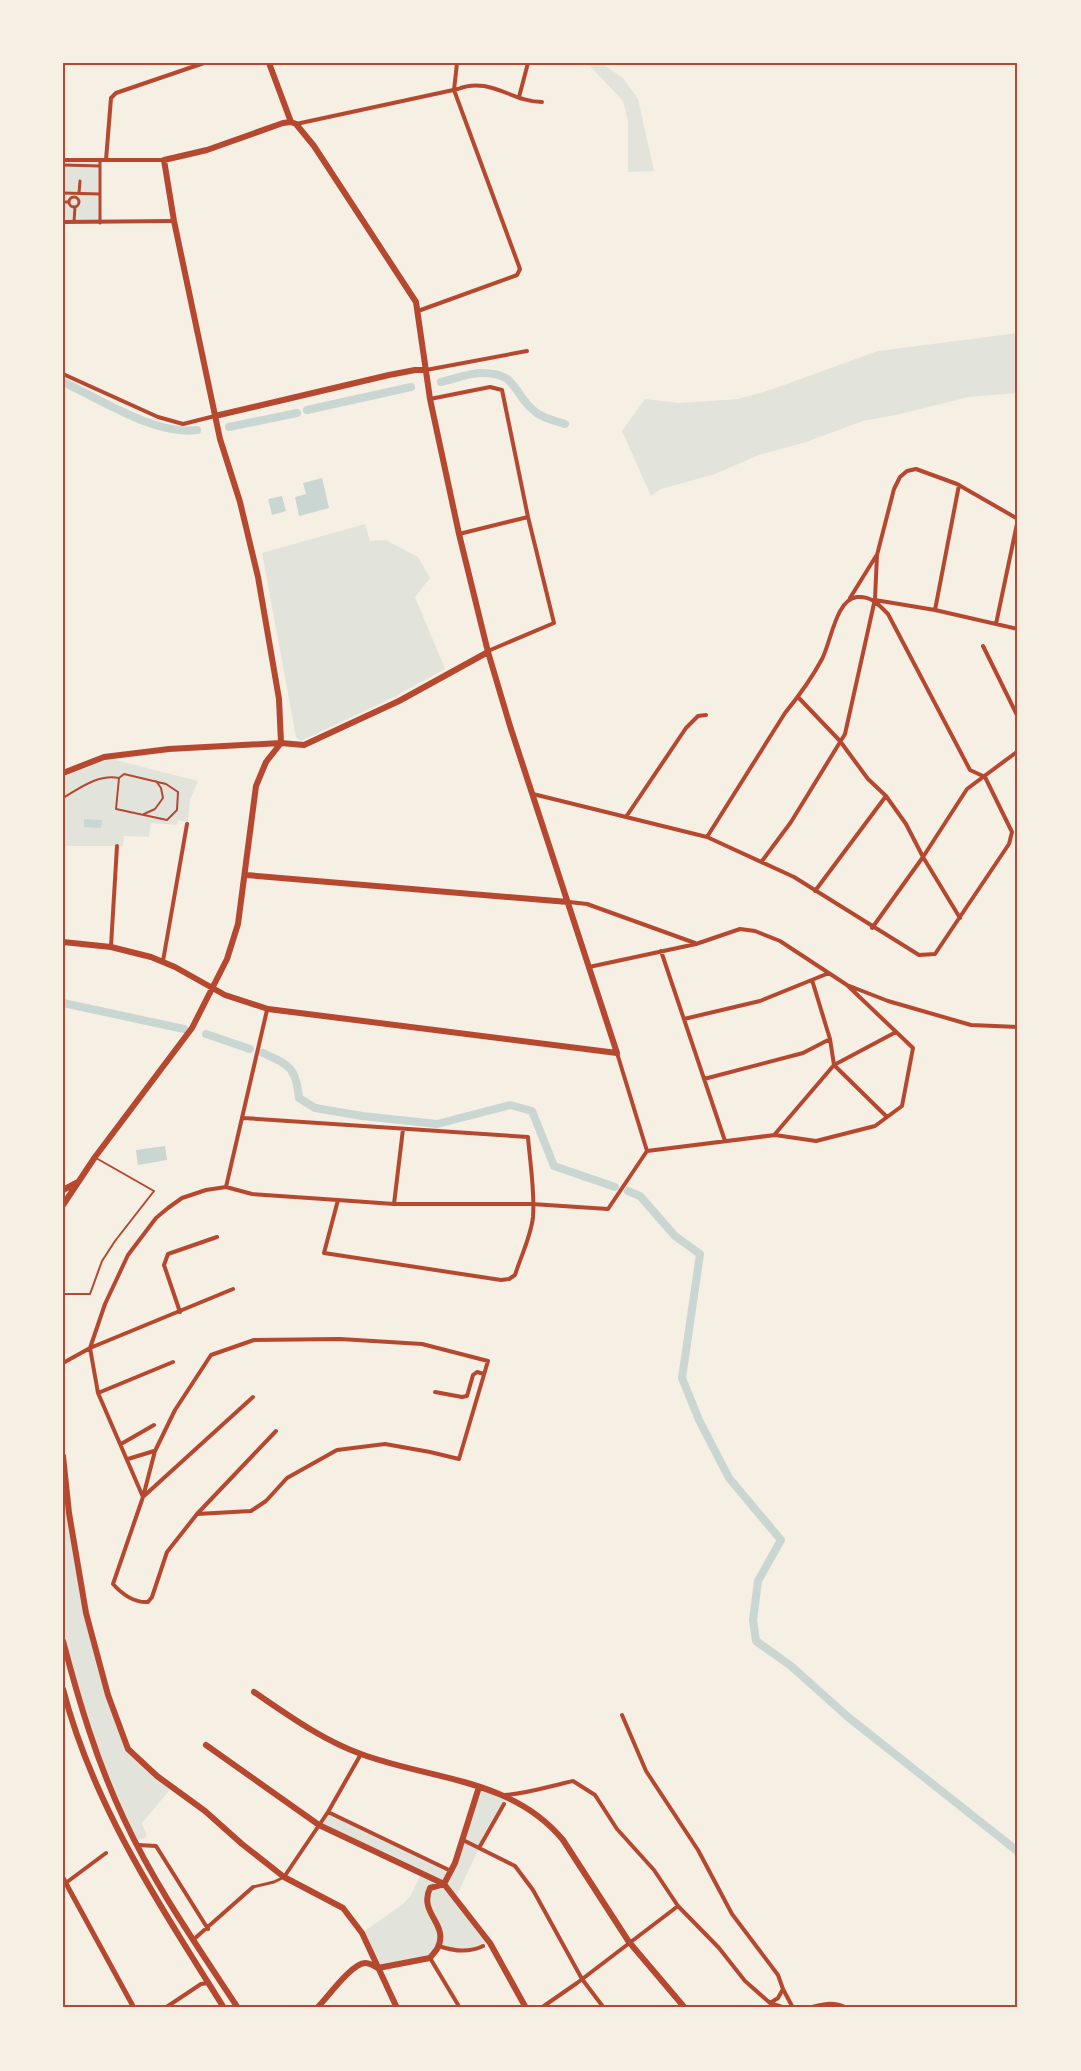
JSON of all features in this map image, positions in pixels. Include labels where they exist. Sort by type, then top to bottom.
[{"type":"main road","points":[[63,942],[111,947],[163,961],[225,995],[268,1009],[617,1053],[488,652],[459,534],[430,399],[416,302],[314,146],[294,123],[269,63]]},
{"type":"main road","points":[[63,1204],[95,1157],[192,1028],[227,959],[238,924],[256,786],[266,762],[281,743],[279,699],[258,577],[240,502],[220,439],[174,220],[164,159],[207,150],[283,123],[294,123]]},
{"type":"main road","points":[[216,416],[389,375],[425,370]]},
{"type":"main road","points":[[63,773],[104,757],[169,749],[281,743],[304,746],[399,701],[488,652]]},
{"type":"main road","points":[[246,875],[568,902]]},
{"type":"main road","points":[[63,1190],[79,1182]]},
{"type":"main road","points":[[63,1456],[69,1513],[86,1613],[108,1695],[128,1749],[157,1776],[173,1786],[284,1877],[343,1908],[362,1933],[396,2008]]},
{"type":"main road","points":[[63,1641],[81,1711],[124,1820],[158,1882],[238,2008]]},
{"type":"main road","points":[[63,1689],[70,1718],[123,1841],[180,1939],[224,2008]]},
{"type":"main road","points":[[254,1692],[322,1737],[361,1755],[479,1787],[504,1796],[531,1810],[553,1828],[581,1865],[629,1942],[685,2008]]},
{"type":"main road","points":[[206,1745],[319,1825],[444,1884],[490,1943],[526,2008]]},
{"type":"main road","points":[[322,2006],[354,1968],[363,1963],[378,1968],[430,1958],[439,1946],[440,1936],[437,1923],[427,1906],[426,1896],[430,1888],[444,1884],[451,1871],[479,1787]]},
{"type":"street","points":[[100,222],[100,166],[103,160],[111,98],[116,93],[204,63]]},
{"type":"street","points":[[418,311],[517,275],[519,269],[454,90],[457,63]]},
{"type":"street","points":[[519,97],[528,63]]},
{"type":"street","points":[[294,123],[471,85],[483,85],[532,102],[542,102]]},
{"type":"street","points":[[63,160],[164,159]]},
{"type":"street","points":[[63,165],[100,166]]},
{"type":"street","points":[[69,202],[80,181]]},
{"type":"street","points":[[72,188],[80,202],[75,207],[74,222]]},
{"type":"street","points":[[63,193],[100,194]]},
{"type":"street","points":[[63,202],[69,202],[75,207]]},
{"type":"street","points":[[63,222],[174,220]]},
{"type":"street","points":[[425,370],[527,351]]},
{"type":"street","points":[[63,374],[158,417],[183,424],[216,416]]},
{"type":"street","points":[[430,399],[490,387],[502,390],[528,517],[554,623],[488,652]]},
{"type":"street","points":[[762,861],[791,822],[845,734],[874,599],[877,555],[894,489],[900,477],[907,471],[916,469],[959,485],[1018,519],[996,624]]},
{"type":"street","points":[[935,610],[959,485]]},
{"type":"street","points":[[459,534],[528,517]]},
{"type":"street","points":[[707,837],[822,658],[842,605],[850,598],[877,555]]},
{"type":"street","points":[[850,598],[862,597],[935,610],[1018,630]]},
{"type":"street","points":[[533,794],[707,837],[794,877],[919,956],[935,954],[1009,844],[1012,832],[985,777],[970,770],[888,614],[874,599]]},
{"type":"street","points":[[983,646],[1018,717]]},
{"type":"street","points":[[798,697],[840,741],[868,779],[886,796],[906,824],[960,918]]},
{"type":"street","points":[[626,817],[686,728],[698,716],[706,715]]},
{"type":"street","points":[[872,928],[968,789],[1018,751]]},
{"type":"street","points":[[815,891],[886,796]]},
{"type":"street","points":[[163,961],[186,824]]},
{"type":"street","points":[[111,947],[117,846]]},
{"type":"street","points":[[568,902],[587,904],[696,944]]},
{"type":"street","points":[[143,1497],[98,1393],[90,1348],[116,1276],[128,1255],[156,1218],[182,1198],[206,1190],[226,1187],[252,1194],[394,1204],[532,1204],[608,1209],[647,1151],[775,1135],[816,1141],[875,1126],[902,1106],[913,1048],[847,985],[780,941],[755,931],[740,929],[696,944],[589,967]]},
{"type":"street","points":[[661,951],[725,1141]]},
{"type":"street","points":[[684,1019],[760,1000],[829,973]]},
{"type":"street","points":[[812,980],[830,1039],[834,1065],[887,1117]]},
{"type":"street","points":[[847,985],[888,1001],[971,1025],[1018,1027]]},
{"type":"street","points":[[226,1187],[268,1009]]},
{"type":"street","points":[[775,1135],[834,1065],[896,1032]]},
{"type":"street","points":[[704,1079],[803,1053],[830,1039]]},
{"type":"street","points":[[617,1053],[647,1151]]},
{"type":"street","points":[[243,1118],[528,1137],[533,1217],[515,1275],[509,1280],[324,1253],[338,1200]]},
{"type":"street","points":[[394,1204],[403,1129]]},
{"type":"street","points":[[180,1312],[164,1264],[168,1254],[217,1238]]},
{"type":"street","points":[[63,1363],[90,1348],[233,1289]]},
{"type":"street","points":[[197,1514],[251,1511],[266,1501],[287,1478],[337,1450],[385,1444],[459,1459],[488,1361],[422,1344],[340,1339],[254,1340],[211,1355],[175,1410],[155,1451],[143,1497],[113,1584],[122,1594],[143,1603],[148,1602],[152,1597],[167,1552],[197,1514],[276,1431]]},
{"type":"street","points":[[98,1393],[173,1362]]},
{"type":"street","points":[[435,1392],[466,1396],[473,1375],[477,1372],[484,1374]]},
{"type":"street","points":[[143,1497],[253,1397]]},
{"type":"street","points":[[121,1444],[154,1425]]},
{"type":"street","points":[[128,1459],[155,1451]]},
{"type":"street","points":[[622,1715],[646,1771],[698,1850],[732,1914],[778,1975],[793,2008]]},
{"type":"street","points":[[194,1940],[253,1887],[284,1877],[328,1812],[361,1755]]},
{"type":"street","points":[[504,1796],[523,1794],[573,1781],[595,1795],[617,1828],[654,1870],[678,1906],[720,1948],[745,1981],[770,2003],[785,2008]]},
{"type":"street","points":[[479,1848],[504,1804]]},
{"type":"street","points":[[328,1812],[451,1871]]},
{"type":"street","points":[[463,1840],[515,1866],[533,1890],[582,1979],[604,2008]]},
{"type":"street","points":[[138,1845],[156,1846],[208,1929]]},
{"type":"street","points":[[106,1853],[64,1882],[134,2008]]},
{"type":"street","points":[[541,2008],[678,1906]]},
{"type":"street","points":[[439,1946],[450,1950],[474,1950],[483,1946]]},
{"type":"street","points":[[430,1958],[460,2008]]},
{"type":"street","points":[[165,2008],[201,1984],[208,1983]]},
{"type":"street","points":[[770,2003],[778,1998],[783,1989]]},
{"type":"street","points":[[808,2008],[823,2004],[847,2008]]},
{"type":"lane","points":[[124,774],[156,781],[178,792],[177,810],[167,820],[116,809],[119,778],[124,774]]},
{"type":"lane","points":[[63,798],[86,784],[108,776],[119,778]]},
{"type":"lane","points":[[143,814],[155,810],[163,798],[161,788],[156,781]]},
{"type":"lane","points":[[63,1294],[90,1294],[102,1261],[154,1191],[95,1157]]},
{"type":"shaded area","points":[[587,63],[601,63],[623,78],[638,99],[654,171],[628,172],[628,121],[623,101]]},
{"type":"shaded area","points":[[63,160],[100,160],[100,223],[63,222]]},
{"type":"shaded area","points":[[1018,333],[1018,393],[969,397],[863,421],[806,442],[759,455],[715,474],[661,489],[651,496],[622,431],[645,399],[679,403],[738,399],[770,390],[878,351]]},
{"type":"shaded area","points":[[322,478],[329,508],[299,516],[295,497],[306,494],[303,483]]},
{"type":"shaded area","points":[[282,496],[286,511],[272,515],[268,499]]},
{"type":"shaded area","points":[[365,524],[370,541],[386,540],[418,557],[430,578],[415,597],[445,669],[394,697],[301,741],[296,737],[262,553]]},
{"type":"shaded area","points":[[104,757],[198,781],[190,800],[188,822],[178,820],[177,825],[151,823],[149,837],[124,836],[123,846],[63,846],[63,773]]},
{"type":"shaded area","points":[[84,819],[102,820],[101,828],[84,827]]},
{"type":"shaded area","points":[[165,1146],[167,1160],[138,1165],[136,1150]]},
{"type":"shaded area","points":[[63,1456],[86,1613],[128,1749],[173,1786],[142,1823],[147,1837],[136,1841],[101,1763],[63,1641]]},
{"type":"shaded area","points":[[479,1787],[508,1797],[479,1848],[456,1897],[490,1943],[464,1950],[452,1950],[439,1946],[430,1958],[378,1968],[362,1933],[404,1903],[411,1895],[421,1874],[319,1825],[328,1812],[451,1871]]},
{"type":"waterway","points":[[441,382],[477,373],[502,376],[513,384],[539,415],[565,424]]},
{"type":"waterway","points":[[63,382],[146,422],[181,430],[197,430]]},
{"type":"waterway","points":[[307,410],[411,387]]},
{"type":"waterway","points":[[229,427],[297,413]]},
{"type":"waterway","points":[[63,1003],[184,1029]]},
{"type":"waterway","points":[[206,1034],[250,1049]]},
{"type":"waterway","points":[[263,1053],[290,1068],[296,1080],[299,1098],[315,1108],[362,1116],[437,1124],[510,1105],[532,1111],[554,1166],[615,1187]]},
{"type":"waterway","points":[[628,1191],[640,1196],[675,1236],[700,1254],[682,1378],[699,1420],[729,1478],[781,1540],[758,1581],[753,1620],[756,1641],[791,1666],[848,1717],[1016,1850]]}]
